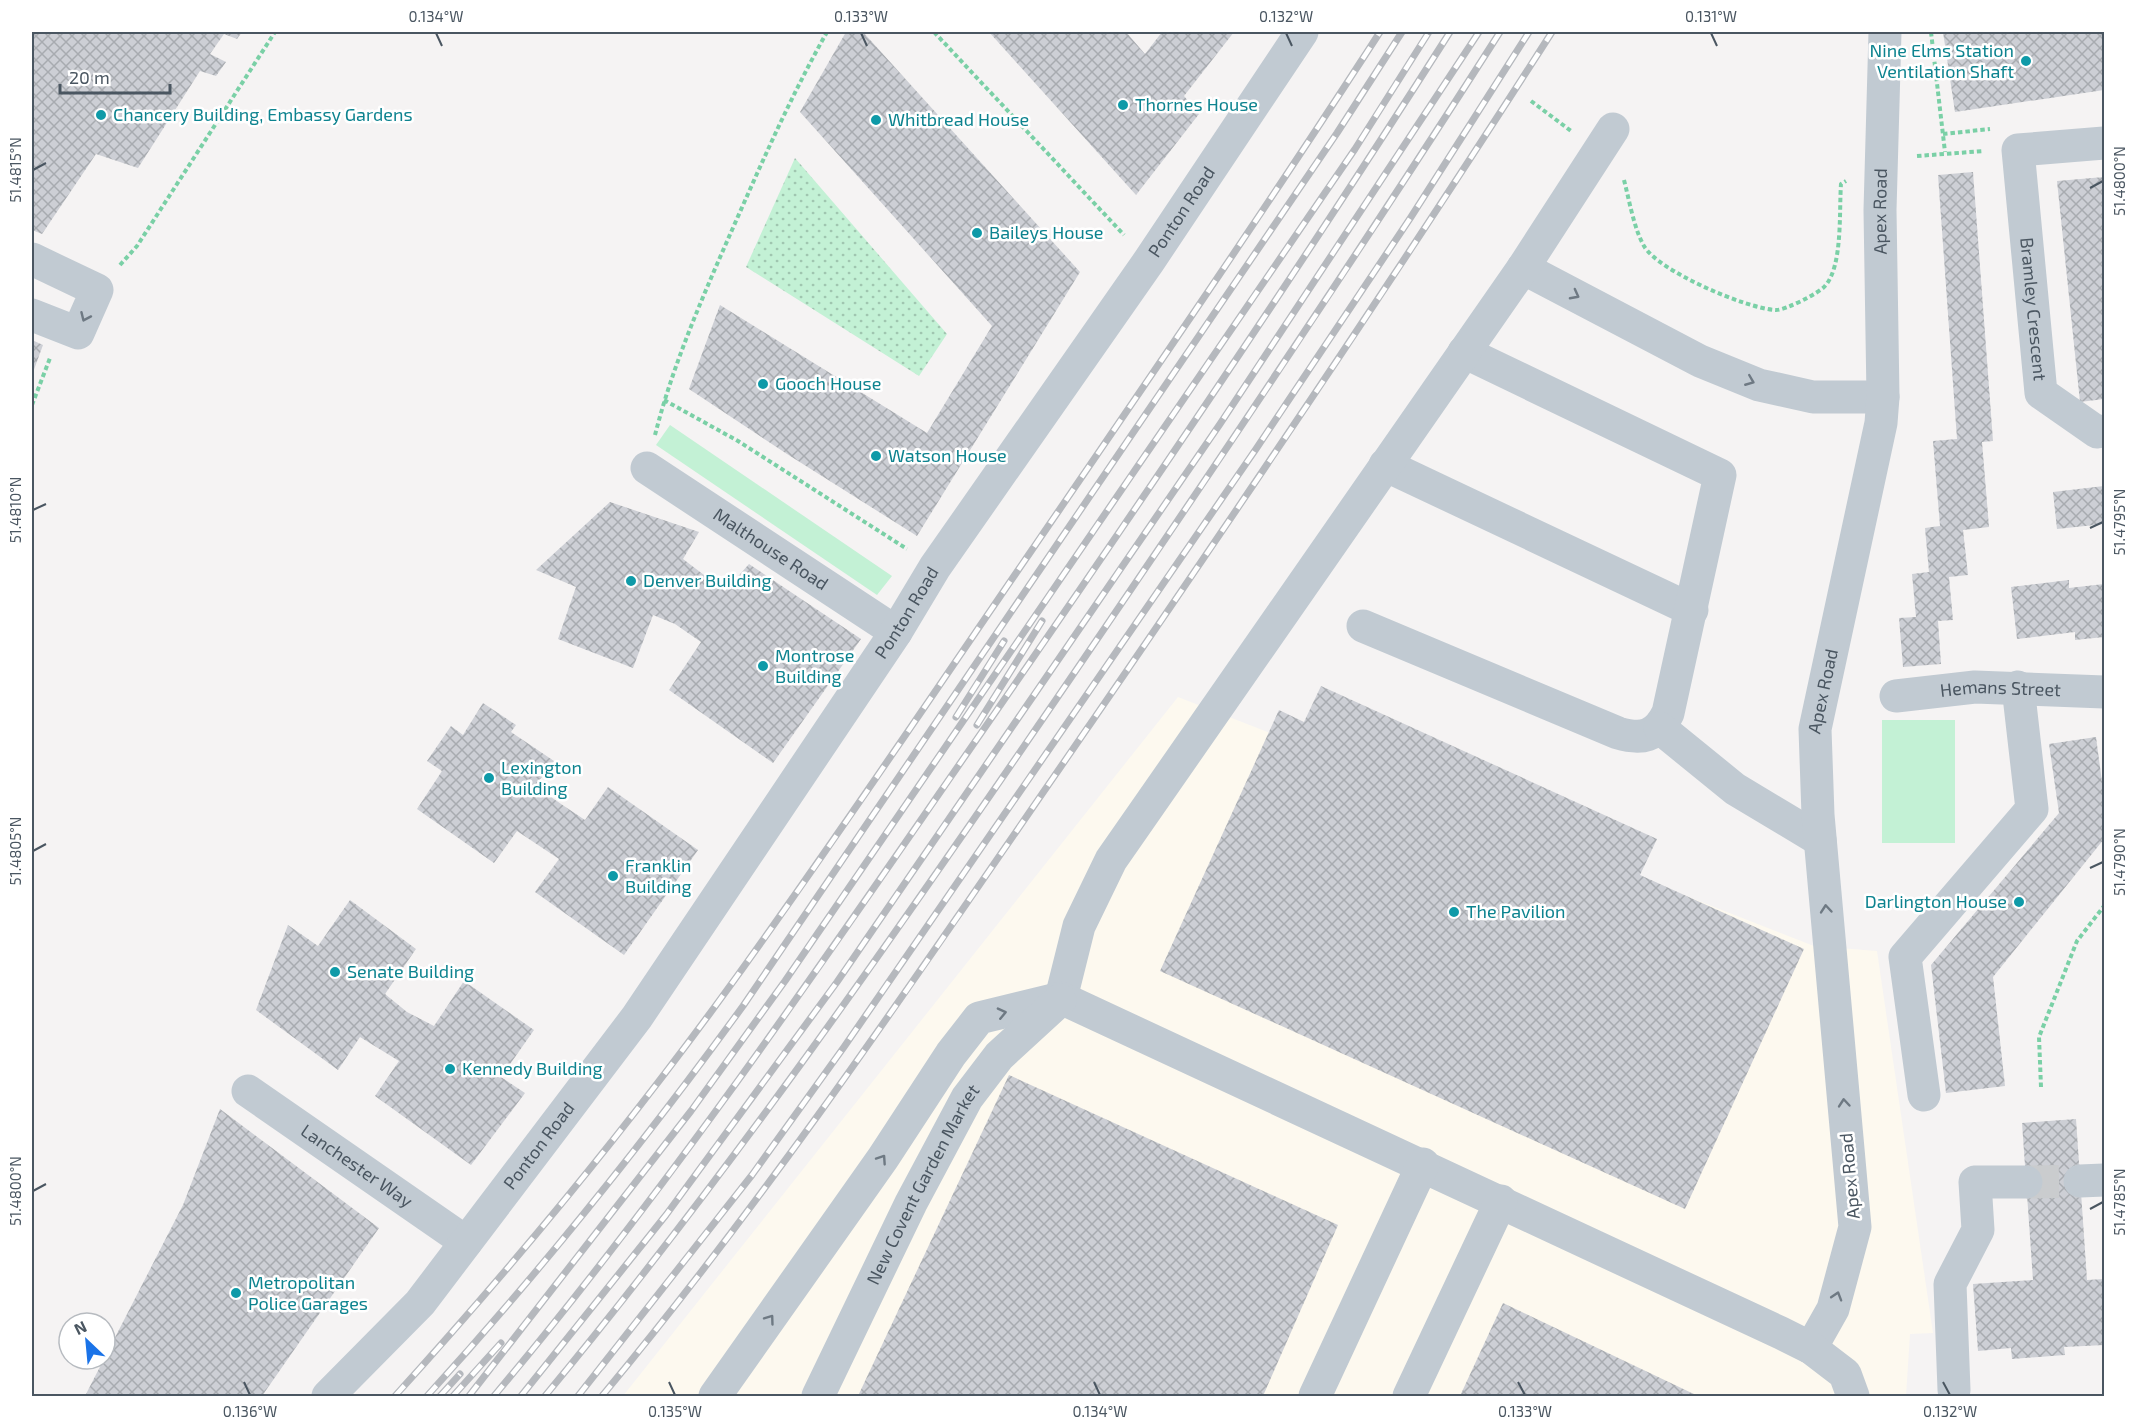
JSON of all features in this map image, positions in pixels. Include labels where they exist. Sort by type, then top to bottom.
[{"type":"street","name":"Ponton Road","points":[[328,1396],[420,1303],[637,1017],[896,632],[935,567],[1149,261],[1302,32]]},
{"type":"street","name":"Apex Road","points":[[1811,1348],[1833,1310],[1855,1227],[1820,840],[1815,729],[1881,423],[1883,397],[1880,210],[1885,32]]},
{"type":"street","points":[[1061,998],[1079,926],[1111,860],[1523,268],[1613,129]]},
{"type":"street","points":[[2007,151],[2104,143]]},
{"type":"street","name":"Bramley Crescent","points":[[2007,151],[2041,393],[2097,432],[2104,431]]},
{"type":"street","points":[[42,263],[97,290],[78,333],[44,320]]},
{"type":"street","points":[[1523,268],[1700,361],[1759,385],[1813,397],[1883,397]]},
{"type":"street","points":[[1364,626],[1618,733],[1633,737],[1649,734],[1660,728],[1668,713],[1720,475],[1464,352]]},
{"type":"street","points":[[1385,465],[1692,610]]},
{"type":"street","name":"Malthouse Road","points":[[646,468],[896,632]]},
{"type":"street","name":"Hemans Street","points":[[1896,696],[1975,687],[2104,692]]},
{"type":"street","points":[[1924,1095],[1905,957],[2032,809],[2018,687]]},
{"type":"street","points":[[1660,728],[1735,789],[1820,840]]},
{"type":"street","points":[[715,1396],[734,1381],[951,1054],[980,1018],[1061,998],[1423,1164],[1811,1348],[1845,1374],[1853,1396]]},
{"type":"street","name":"New Covent Garden Market","points":[[818,1396],[911,1203],[967,1098],[999,1056],[1061,998]]},
{"type":"street","name":"Lanchester Way","points":[[248,1091],[466,1242]]},
{"type":"street","points":[[1315,1396],[1423,1164]]},
{"type":"street","points":[[1954,1390],[1950,1284],[1978,1230],[1975,1182],[2026,1182]]},
{"type":"street","points":[[1409,1396],[1501,1201]]},
{"type":"path","points":[[97,290],[137,246],[275,32]]},
{"type":"path","points":[[646,468],[664,400],[715,268],[791,96],[827,32]]},
{"type":"path","points":[[934,32],[1149,261]]},
{"type":"path","points":[[1931,32],[1945,152]]},
{"type":"path","points":[[1531,101],[1572,132]]},
{"type":"path","points":[[1917,156],[1945,152],[2007,151]]},
{"type":"path","points":[[1622,176],[1643,245],[1663,267],[1749,305],[1777,310],[1786,309],[1825,286],[1829,279],[1836,265],[1841,184],[1846,181]]},
{"type":"path","points":[[32,405],[44,320]]},
{"type":"path","points":[[664,400],[738,441],[935,567]]},
{"type":"path","points":[[2041,1087],[2039,1037],[2077,941],[2104,906]]},
{"type":"shaded area","points":[[1178,697],[1814,946],[1877,951],[1933,1333],[1910,1334],[1906,1396],[623,1396]]},
{"type":"green space","points":[[795,158],[947,334],[919,376],[746,267]]},
{"type":"green space","points":[[670,425],[892,576],[877,595],[656,445]]},
{"type":"green space","points":[[1882,720],[1955,720],[1955,843],[1882,843]]},
{"type":"building","name":"Chancery Building, Embassy Gardens","points":[[32,32],[242,32],[237,39],[224,34],[210,54],[226,62],[216,76],[200,71],[138,168],[96,154],[42,234],[32,230]]},
{"type":"building","points":[[846,32],[863,32],[1080,272],[917,536],[689,389],[720,305],[927,433],[992,326],[800,112]]},
{"type":"building","name":"Thornes House","points":[[989,32],[1126,32],[1145,54],[1162,32],[1234,32],[1184,96],[1199,114],[1136,195]]},
{"type":"building","name":"Nine Elms Station Ventilation Shaft","points":[[1943,32],[2104,32],[2104,90],[1955,112]]},
{"type":"building","points":[[1973,172],[1993,441],[1982,442],[1989,527],[1963,530],[1968,575],[1949,577],[1953,620],[1938,621],[1941,664],[1903,667],[1899,618],[1916,617],[1912,574],[1929,572],[1925,528],[1940,526],[1933,441],[1957,439],[1938,175]]},
{"type":"building","points":[[2104,177],[2104,399],[2080,402],[2057,181]]},
{"type":"building","points":[[32,340],[43,345],[32,375]]},
{"type":"building","points":[[2104,486],[2104,524],[2057,529],[2053,492]]},
{"type":"building","points":[[610,502],[699,532],[683,559],[725,591],[749,564],[861,639],[773,763],[669,690],[701,642],[675,624],[653,615],[633,668],[558,639],[576,587],[536,570]]},
{"type":"building","points":[[2069,580],[2069,588],[2104,584],[2104,637],[2075,640],[2075,632],[2017,639],[2011,587]]},
{"type":"building","name":"The Pavilion","points":[[1321,686],[1657,839],[1640,875],[1804,949],[1685,1209],[1160,971],[1279,710],[1304,722]]},
{"type":"building","points":[[483,703],[516,725],[511,732],[554,761],[535,786],[564,806],[585,820],[608,787],[698,850],[624,955],[535,892],[559,859],[517,831],[494,863],[417,809],[442,771],[427,761],[451,726],[463,735]]},
{"type":"building","name":"Darlington House","points":[[2096,737],[2104,797],[2104,839],[1993,977],[2005,1086],[1946,1093],[1931,965],[2059,813],[2049,744]]},
{"type":"building","points":[[350,900],[416,949],[385,994],[407,1012],[434,1026],[464,981],[534,1030],[501,1077],[525,1093],[471,1165],[375,1096],[399,1061],[360,1037],[338,1070],[256,1010],[288,925],[318,946]]},
{"type":"building","points":[[1009,1075],[1338,1225],[1263,1396],[858,1396]]},
{"type":"building","name":"Metropolitan Police Garages","points":[[220,1109],[379,1228],[262,1396],[85,1396],[98,1371],[117,1371],[117,1334],[183,1205]]},
{"type":"building","points":[[2076,1119],[2087,1280],[2104,1279],[2104,1345],[2064,1347],[2065,1355],[2012,1359],[2011,1348],[1978,1351],[1973,1284],[2033,1280],[2022,1123]]},
{"type":"building","points":[[1503,1303],[1698,1396],[1460,1396]]},
{"type":"tunnel","points":[[2026,1182],[2080,1181]]},
{"type":"railway","points":[[395,1396],[482,1298],[608,1147],[727,990],[864,796],[1142,389],[1380,32]]},
{"type":"railway","points":[[427,1396],[591,1205],[743,1006],[1337,133],[1402,32]]},
{"type":"railway","points":[[469,1396],[691,1111],[785,981],[1355,149],[1429,32]]},
{"type":"railway","points":[[494,1396],[617,1243],[677,1164],[849,924],[1209,399],[1450,32]]},
{"type":"railway","points":[[521,1396],[666,1215],[837,982],[1220,424],[1479,32]]},
{"type":"railway","points":[[545,1396],[679,1228],[744,1142],[932,879],[1112,618],[1280,368],[1500,32]]},
{"type":"railway","points":[[578,1396],[752,1175],[844,1047],[1256,449],[1411,217],[1529,32]]},
{"type":"railway","points":[[602,1396],[668,1315],[794,1149],[915,979],[1267,464],[1552,32]]},
{"type":"railway","points":[[977,725],[1042,621]]},
{"type":"railway","points":[[956,717],[1004,641]]},
{"type":"railway","points":[[453,1396],[501,1343]]},
{"type":"railway","points":[[440,1396],[460,1374]]},
{"type":"place","name":"Nine Elms Station Ventilation Shaft","points":[[2026,61]]},
{"type":"place","name":"Thornes House","points":[[1123,105]]},
{"type":"place","name":"Chancery Building, Embassy Gardens","points":[[101,115]]},
{"type":"place","name":"Whitbread House","points":[[876,120]]},
{"type":"place","name":"Baileys House","points":[[977,233]]},
{"type":"place","name":"Gooch House","points":[[763,384]]},
{"type":"place","name":"Watson House","points":[[876,456]]},
{"type":"place","name":"Denver Building","points":[[631,581]]},
{"type":"place","name":"Montrose Building","points":[[763,666]]},
{"type":"place","name":"Lexington Building","points":[[489,778]]},
{"type":"place","name":"Franklin Building","points":[[613,876]]},
{"type":"place","name":"Darlington House","points":[[2019,902]]},
{"type":"place","name":"The Pavilion","points":[[1454,912]]},
{"type":"place","name":"Senate Building","points":[[335,972]]},
{"type":"place","name":"Kennedy Building","points":[[450,1069]]},
{"type":"place","name":"Metropolitan Police Garages","points":[[236,1293]]}]
